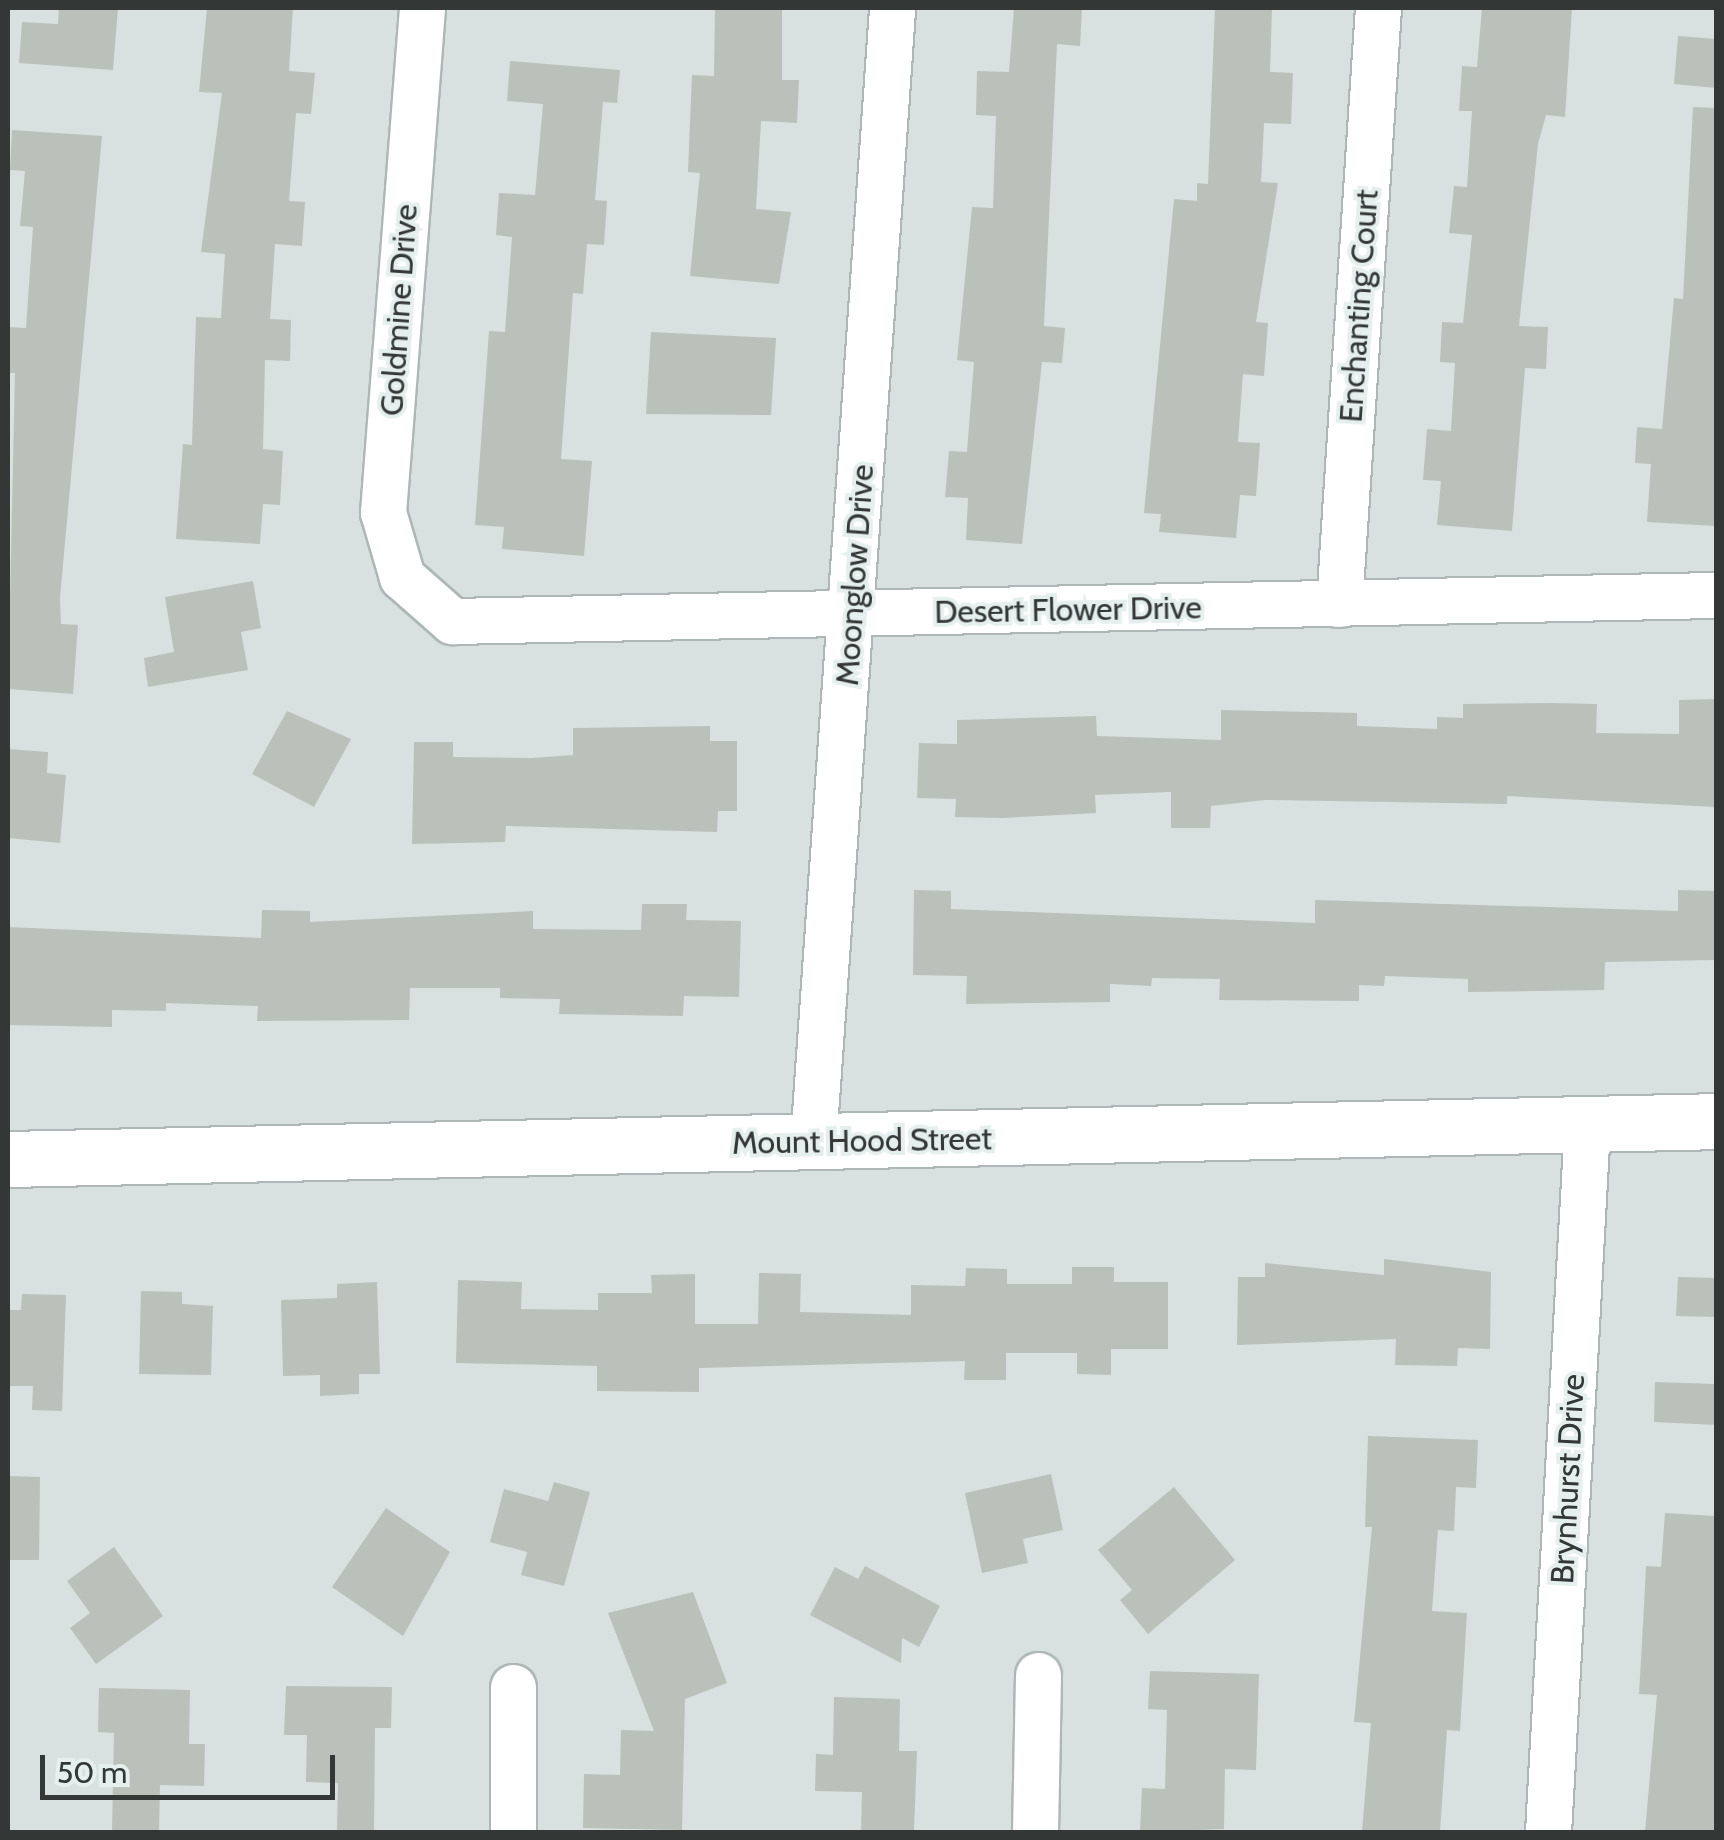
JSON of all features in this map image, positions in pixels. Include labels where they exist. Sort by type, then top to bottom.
[{"type":"street","name":"Goldmine Drive","points":[[422,8],[383,512],[402,576],[425,601]]},
{"type":"street","name":"Moonglow Drive","points":[[813,1142],[853,616],[892,8]]},
{"type":"street","name":"Enchanting Court","points":[[1339,604],[1378,8]]},
{"type":"street","name":"Desert Flower Drive","points":[[425,601],[452,621],[853,616],[1716,595]]},
{"type":"street","name":"Mount Hood Street","points":[[8,1159],[1716,1121]]},
{"type":"street","name":"Brynhurst Drive","points":[[1548,1832],[1587,1125]]},
{"type":"street","points":[[1035,1832],[1038,1675]]},
{"type":"street","points":[[513,1687],[514,1832]]},
{"type":"building","points":[[59,8],[118,8],[113,70],[19,63],[22,22],[58,24]]},
{"type":"building","points":[[207,8],[293,8],[289,71],[315,73],[311,114],[296,113],[289,201],[305,202],[302,246],[275,244],[270,319],[291,320],[290,361],[265,360],[263,449],[283,451],[280,505],[263,504],[260,544],[176,539],[183,444],[192,445],[196,317],[221,318],[225,254],[201,252],[222,93],[199,92]]},
{"type":"building","points":[[715,8],[782,8],[782,80],[799,80],[797,123],[761,121],[756,209],[791,212],[779,284],[690,276],[700,173],[688,172],[692,75],[714,76]]},
{"type":"building","points":[[1014,8],[1082,8],[1080,46],[1057,44],[1044,326],[1065,328],[1062,363],[1042,362],[1022,544],[966,540],[968,498],[945,497],[949,451],[967,452],[974,362],[957,360],[972,207],[993,208],[996,116],[976,115],[977,71],[1009,72]]},
{"type":"building","points":[[1215,8],[1272,8],[1270,72],[1293,73],[1291,124],[1264,123],[1261,182],[1278,183],[1256,322],[1268,323],[1264,376],[1243,374],[1238,442],[1260,443],[1256,496],[1240,495],[1236,538],[1159,532],[1161,514],[1144,513],[1174,199],[1197,201],[1197,183],[1208,184]]},
{"type":"building","points":[[1482,8],[1572,8],[1565,117],[1546,115],[1538,144],[1519,326],[1548,327],[1546,369],[1525,368],[1512,531],[1437,525],[1441,481],[1423,480],[1427,429],[1451,431],[1455,363],[1440,362],[1442,322],[1463,323],[1472,235],[1449,233],[1454,186],[1467,187],[1472,111],[1459,111],[1462,66],[1477,67]]},
{"type":"building","points":[[1678,36],[1716,39],[1716,88],[1674,84]]},
{"type":"building","points":[[510,61],[620,70],[617,103],[603,102],[595,200],[607,201],[604,245],[587,244],[583,294],[573,293],[561,459],[592,461],[584,556],[502,549],[504,527],[475,525],[489,331],[505,332],[512,237],[496,235],[499,193],[535,195],[543,104],[507,101]]},
{"type":"building","points":[[1693,107],[1716,108],[1716,526],[1647,522],[1651,464],[1635,463],[1637,427],[1662,429],[1674,298],[1683,299]]},
{"type":"building","points":[[12,130],[102,136],[60,598],[61,624],[78,625],[73,694],[8,689],[15,373],[8,373],[8,327],[26,328],[33,227],[20,226],[25,171],[10,170]]},
{"type":"building","points":[[651,332],[776,338],[771,415],[646,414]]},
{"type":"building","points":[[253,581],[261,628],[241,632],[248,670],[148,687],[144,658],[174,652],[165,597]]},
{"type":"building","points":[[1716,699],[1716,807],[1507,796],[1507,804],[1265,800],[1211,806],[1210,828],[1171,828],[1171,792],[1095,795],[1096,813],[1002,818],[955,817],[956,799],[917,798],[919,743],[957,744],[957,720],[1096,716],[1097,736],[1221,740],[1221,710],[1357,713],[1357,726],[1437,729],[1437,717],[1463,718],[1463,704],[1553,703],[1597,704],[1596,733],[1679,734],[1679,700]]},
{"type":"building","points":[[287,711],[351,739],[314,807],[252,774]]},
{"type":"building","points":[[710,726],[710,741],[737,741],[737,811],[718,811],[717,832],[506,826],[505,842],[412,844],[414,742],[453,742],[453,757],[533,758],[573,755],[573,728]]},
{"type":"building","points":[[8,749],[48,752],[47,773],[66,775],[60,843],[8,838]]},
{"type":"building","points":[[914,890],[951,891],[951,909],[1315,923],[1315,900],[1678,911],[1678,890],[1716,891],[1716,960],[1605,962],[1604,990],[1468,992],[1468,979],[1385,976],[1384,986],[1359,985],[1359,1001],[1219,1000],[1220,979],[1152,978],[1151,986],[1110,984],[1110,1002],[966,1004],[967,976],[913,975]]},
{"type":"building","points":[[642,904],[687,904],[686,920],[741,921],[739,997],[684,996],[683,1016],[559,1014],[560,999],[500,998],[500,988],[410,988],[409,1020],[257,1021],[258,1006],[166,1003],[166,1011],[112,1010],[112,1027],[8,1025],[8,927],[261,938],[262,910],[310,911],[310,922],[533,911],[533,929],[641,930]]},
{"type":"building","points":[[1384,1259],[1491,1272],[1490,1349],[1458,1348],[1457,1366],[1395,1365],[1396,1339],[1237,1345],[1238,1277],[1265,1277],[1265,1263],[1384,1275]]},
{"type":"building","points":[[1072,1267],[1114,1267],[1114,1282],[1168,1282],[1168,1349],[1111,1349],[1111,1375],[1077,1374],[1077,1353],[1006,1353],[1006,1380],[964,1380],[965,1361],[699,1368],[699,1392],[597,1391],[597,1366],[456,1363],[458,1280],[522,1282],[521,1309],[598,1310],[598,1293],[652,1293],[651,1275],[695,1274],[695,1324],[758,1324],[759,1273],[801,1274],[800,1312],[911,1315],[911,1285],[965,1286],[966,1268],[1007,1269],[1007,1284],[1072,1284]]},
{"type":"building","points":[[1678,1277],[1716,1278],[1716,1317],[1676,1316]]},
{"type":"building","points":[[377,1282],[380,1374],[359,1374],[359,1394],[320,1396],[320,1375],[283,1376],[281,1300],[337,1298],[337,1284]]},
{"type":"building","points":[[141,1291],[182,1292],[182,1304],[213,1306],[211,1375],[139,1374]]},
{"type":"building","points":[[22,1294],[66,1295],[62,1411],[32,1410],[33,1386],[8,1386],[8,1310],[21,1310]]},
{"type":"building","points":[[1655,1382],[1716,1384],[1716,1425],[1654,1422]]},
{"type":"building","points":[[1368,1436],[1478,1440],[1476,1488],[1456,1487],[1454,1531],[1438,1530],[1432,1611],[1467,1613],[1460,1731],[1447,1730],[1440,1832],[1362,1832],[1371,1723],[1354,1722],[1372,1527],[1365,1527]]},
{"type":"building","points":[[1051,1474],[1063,1530],[1023,1539],[1028,1563],[982,1573],[965,1493]]},
{"type":"building","points":[[8,1476],[40,1477],[39,1560],[8,1560]]},
{"type":"building","points":[[554,1482],[590,1492],[564,1586],[521,1575],[527,1552],[490,1542],[504,1489],[548,1501]]},
{"type":"building","points":[[1174,1487],[1235,1560],[1148,1634],[1120,1600],[1132,1590],[1098,1550]]},
{"type":"building","points":[[386,1508],[450,1552],[403,1636],[332,1587]]},
{"type":"building","points":[[1665,1513],[1716,1516],[1716,1832],[1645,1832],[1657,1695],[1639,1694],[1646,1566],[1661,1567]]},
{"type":"building","points":[[114,1547],[163,1616],[96,1664],[70,1628],[90,1613],[67,1581]]},
{"type":"building","points":[[865,1566],[940,1606],[919,1647],[902,1638],[901,1663],[810,1615],[835,1567],[858,1579]]},
{"type":"building","points":[[693,1592],[727,1683],[685,1699],[682,1830],[583,1828],[584,1774],[620,1775],[621,1730],[654,1731],[608,1613]]},
{"type":"building","points":[[1150,1671],[1259,1674],[1256,1770],[1225,1769],[1224,1829],[1140,1832],[1142,1788],[1165,1789],[1167,1710],[1148,1709]]},
{"type":"building","points":[[286,1686],[392,1687],[391,1728],[375,1728],[374,1832],[337,1832],[338,1783],[306,1782],[307,1735],[284,1735]]},
{"type":"building","points":[[99,1688],[190,1690],[189,1744],[205,1744],[204,1786],[160,1785],[159,1832],[112,1832],[114,1733],[98,1732]]},
{"type":"building","points":[[834,1697],[900,1699],[899,1751],[917,1751],[914,1832],[861,1832],[862,1792],[815,1791],[816,1754],[833,1755]]}]
